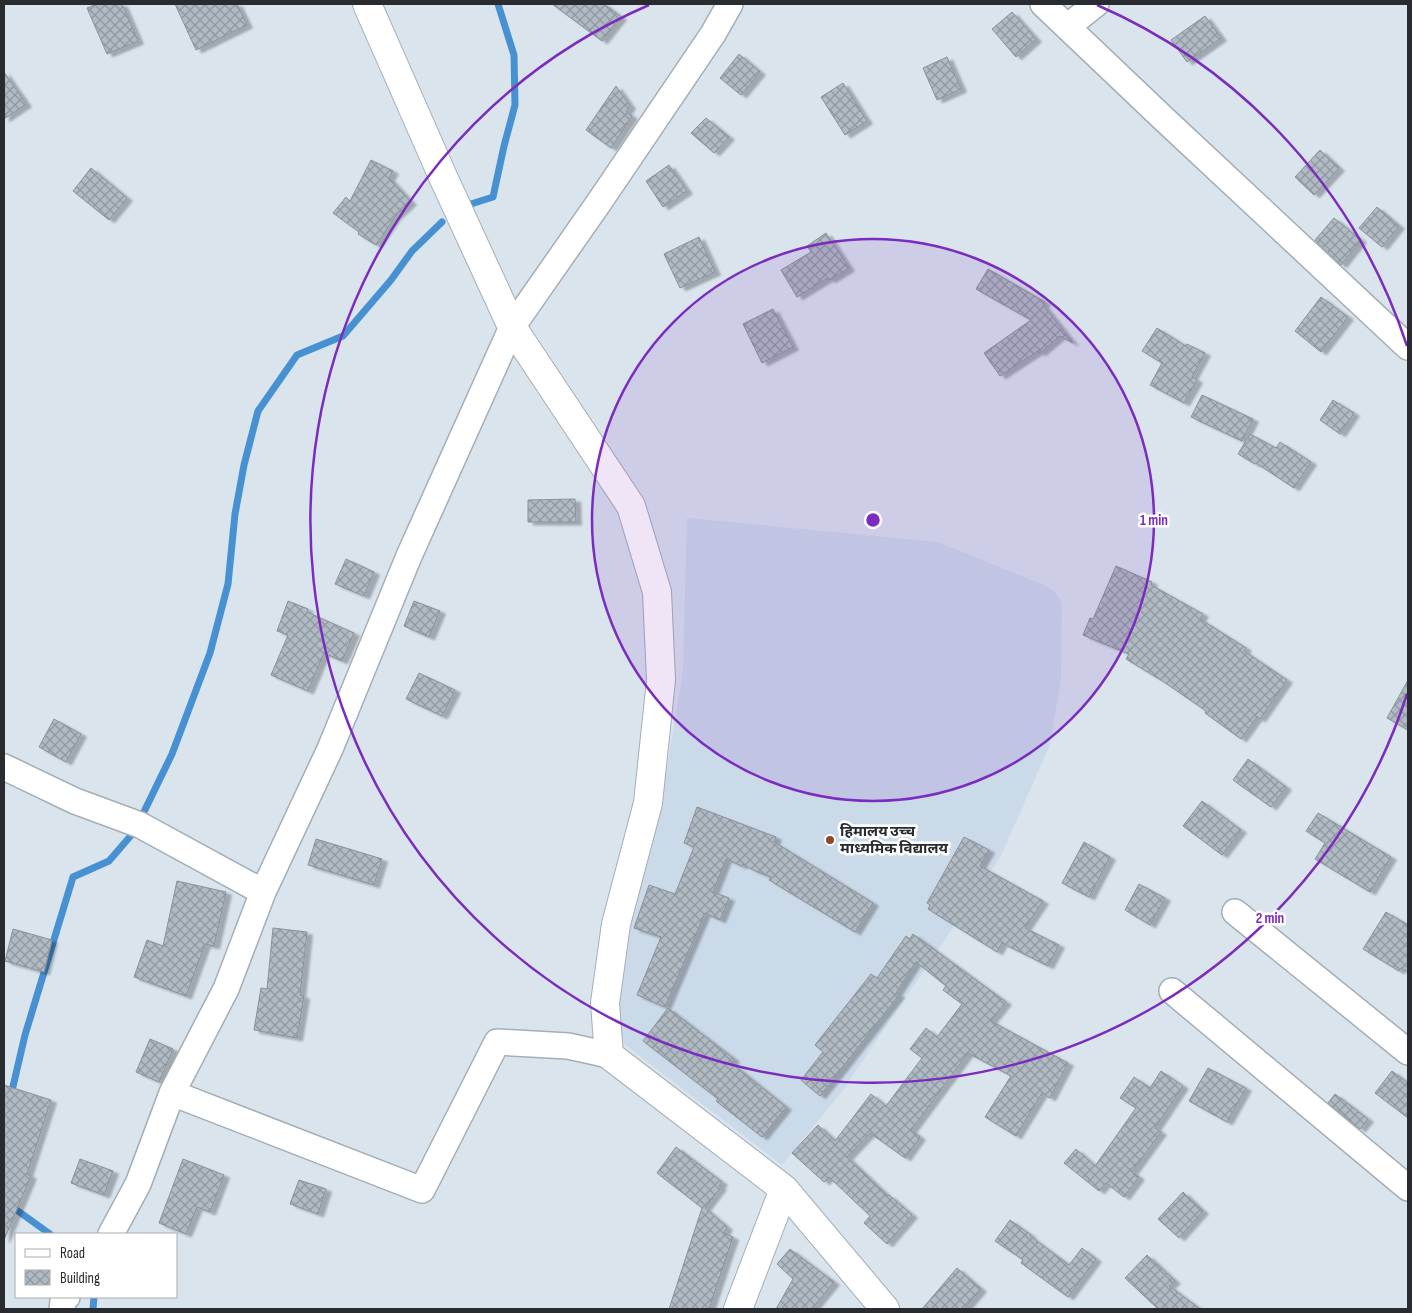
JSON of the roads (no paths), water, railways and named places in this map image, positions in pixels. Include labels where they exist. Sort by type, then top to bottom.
[{"type":"street","points":[[367,4],[512,327],[631,506],[657,592],[661,680],[648,803],[616,924],[605,1003],[608,1055]]},
{"type":"street","points":[[112,1233],[138,1184],[172,1093],[226,990],[263,892],[330,749],[409,556],[512,327],[670,98],[713,34],[730,4]]},
{"type":"street","points":[[1043,4],[1408,347]]},
{"type":"street","points":[[1067,27],[1096,4]]},
{"type":"street","points":[[4,767],[75,801],[140,826],[263,892]]},
{"type":"street","points":[[1235,912],[1408,1052]]},
{"type":"street","points":[[1172,991],[1408,1188]]},
{"type":"street","points":[[172,1093],[422,1190],[497,1042],[568,1046],[608,1055],[784,1189],[885,1309]]},
{"type":"street","points":[[738,1309],[784,1189]]},
{"type":"waterway","points":[[471,204],[493,197],[515,105],[514,55],[498,4]]},
{"type":"waterway","points":[[11,1095],[25,1035],[73,877],[109,861],[140,825],[141,818],[172,754],[210,653],[228,584],[235,514],[244,465],[258,411],[297,355],[343,336],[391,280],[412,251],[442,222]]},
{"type":"waterway","points":[[4,1203],[49,1233]]},
{"type":"waterway","points":[[93,1309],[94,1298]]},
{"type":"place","name":"हिमालय उच्च माध्यमिक विद्यालय","points":[[830,840]]}]
